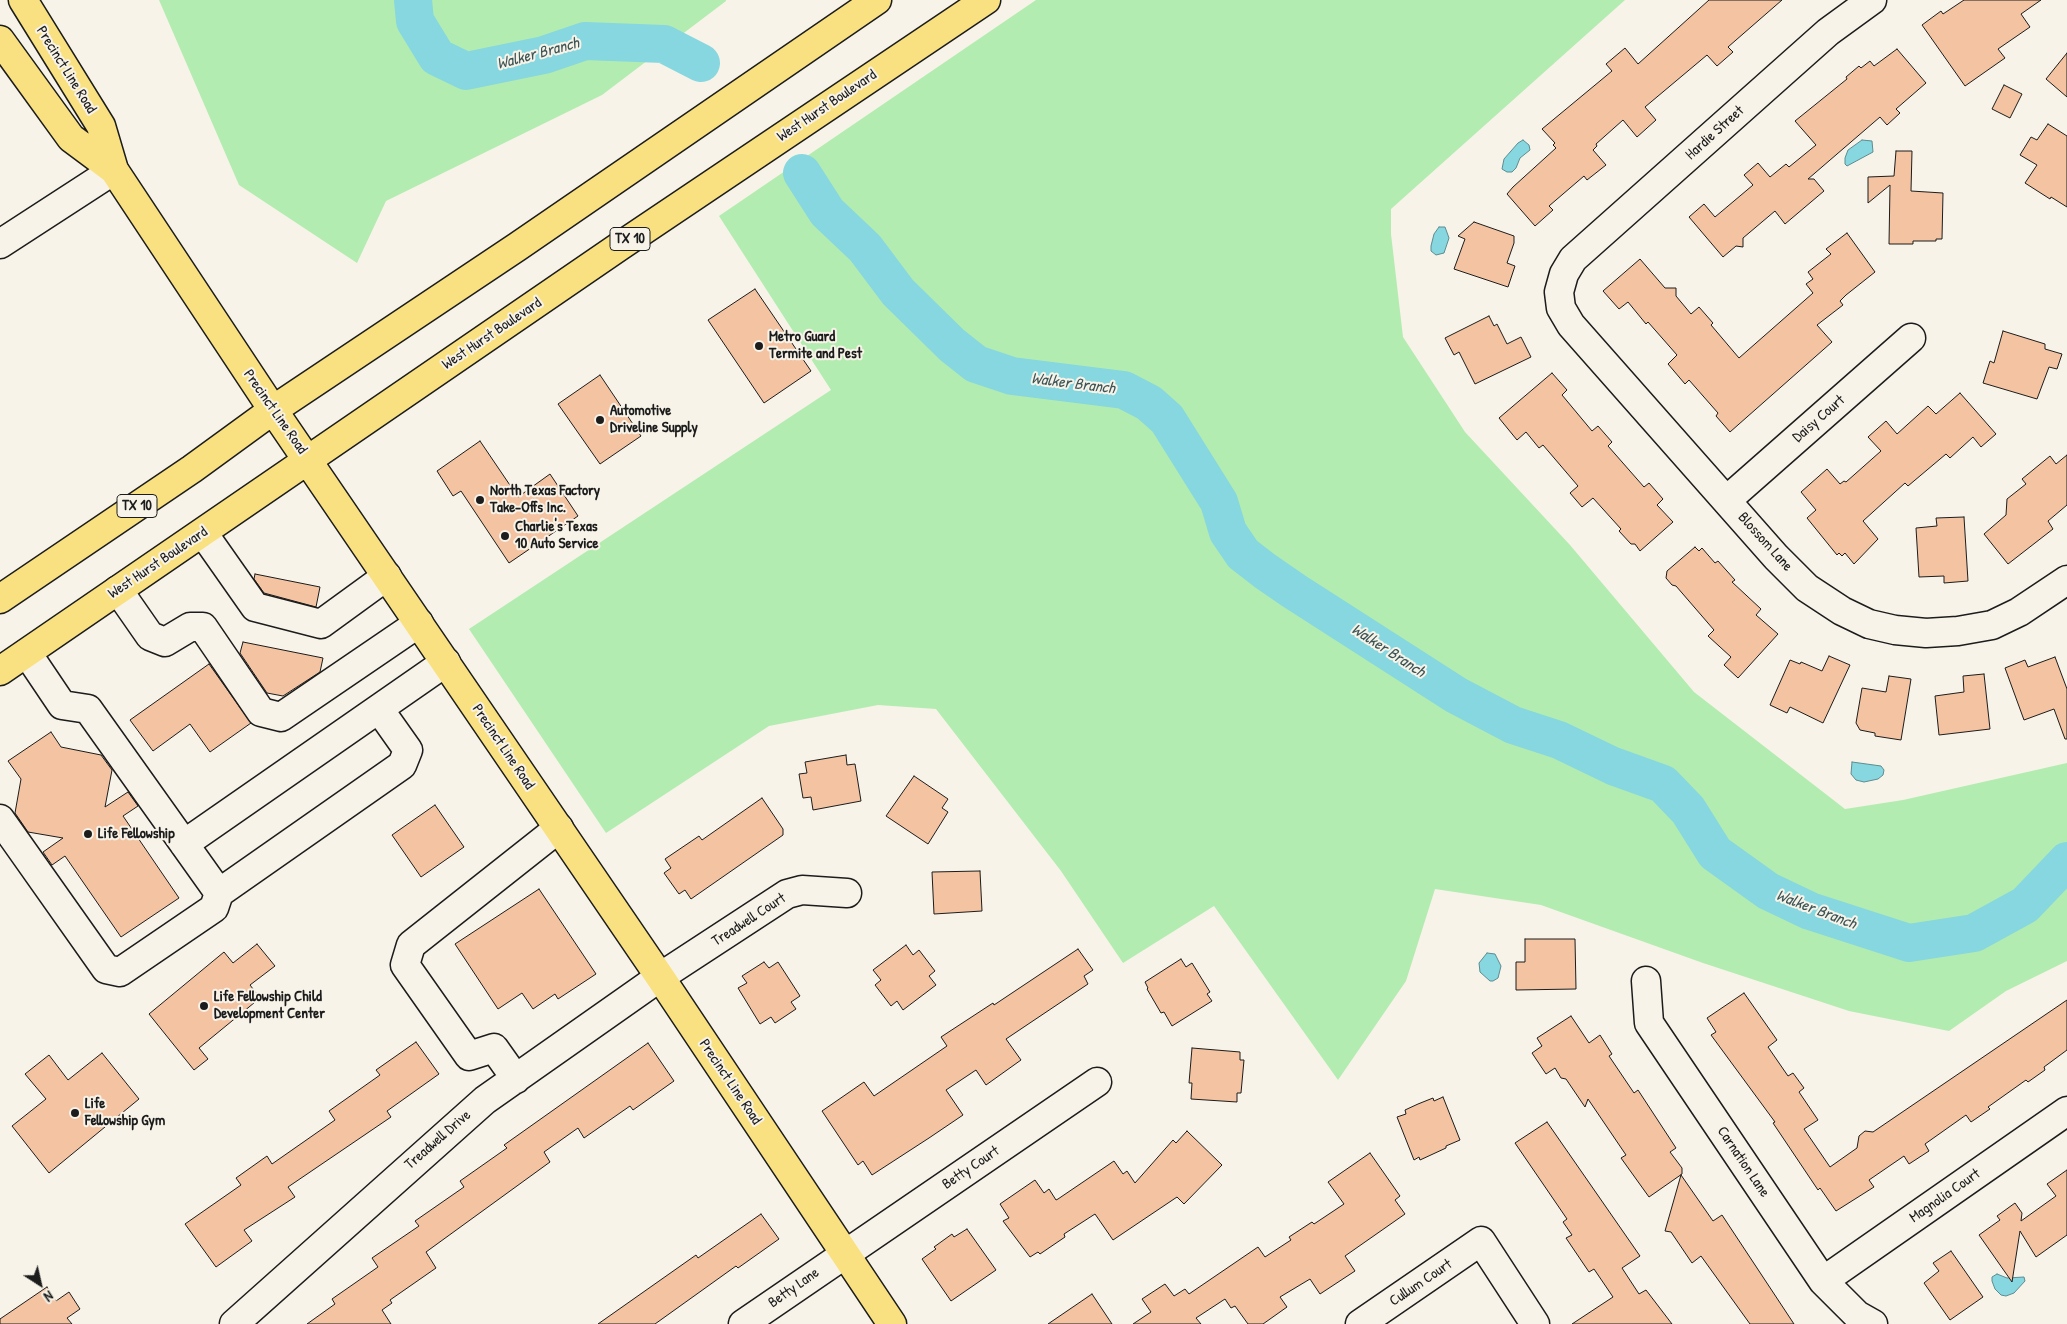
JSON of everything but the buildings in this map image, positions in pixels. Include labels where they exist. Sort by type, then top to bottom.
[{"type":"main road","name":"Precinct Line Road","points":[[23,0],[101,126],[114,170],[273,410],[559,828],[892,1324]]},
{"type":"main road","name":"TX 10","points":[[0,599],[192,469],[273,410],[525,242],[877,0]]},
{"type":"main road","name":"West Hurst Boulevard","points":[[0,671],[791,130],[986,0]]},
{"type":"main road","name":"Precinct Line Road","points":[[0,40],[71,138],[114,170]]},
{"type":"street","name":"Hardie Street","points":[[1564,274],[1574,259],[1813,45],[1872,0]]},
{"type":"street","points":[[0,244],[114,170]]},
{"type":"street","name":"Blossom Lane","points":[[1564,274],[1559,292],[1561,308],[1571,325],[1776,557],[1807,588],[1842,611],[1869,624],[1895,630],[1926,633],[1958,631],[1992,625],[2019,612],[2067,580]]},
{"type":"street","name":"Daisy Court","points":[[1727,500],[1911,338]]},
{"type":"street","points":[[203,533],[255,608],[321,624],[387,576]]},
{"type":"street","points":[[118,590],[150,636],[165,642],[190,626],[203,627],[261,712],[281,717],[419,623]]},
{"type":"street","points":[[27,653],[62,705],[88,709],[219,893]]},
{"type":"street","points":[[184,844],[446,662]]},
{"type":"street","points":[[0,819],[106,969],[120,972],[214,908],[219,893],[402,765],[408,750],[380,709]]},
{"type":"street","points":[[516,1078],[494,1048],[468,1056],[406,965],[411,945],[559,828]]},
{"type":"street","name":"Treadwell Court","points":[[660,978],[786,894],[802,890],[847,893]]},
{"type":"street","name":"Treadwell Drive","points":[[234,1324],[485,1100],[660,978]]},
{"type":"street","name":"Carnation Lane","points":[[1646,981],[1649,1023],[1823,1281],[1857,1315],[1873,1324]]},
{"type":"street","name":"Betty Court","points":[[845,1253],[1097,1082]]},
{"type":"street","name":"Magnolia Court","points":[[1823,1281],[2067,1111]]},
{"type":"street","name":"Cullum Court","points":[[1360,1324],[1481,1241],[1535,1324]]},
{"type":"street","name":"Betty Lane","points":[[743,1324],[845,1253]]},
{"type":"green space","points":[[159,0],[726,1],[602,95],[386,201],[357,263],[239,185]]},
{"type":"green space","points":[[1036,0],[1625,0],[1391,209],[1391,234],[1403,337],[1465,432],[1570,545],[1694,692],[1845,809],[1903,800],[2067,763],[2067,961],[2006,991],[1949,1031],[1849,1011],[1703,963],[1541,905],[1435,889],[1406,981],[1338,1080],[1214,906],[1123,963],[1061,871],[936,709],[878,705],[769,726],[606,833],[469,629],[831,390],[719,216]]},
{"type":"water","points":[[1523,140],[1529,145],[1530,150],[1520,158],[1512,172],[1502,169],[1504,159]]},
{"type":"water","points":[[1862,140],[1872,141],[1873,152],[1847,166],[1845,158],[1848,150]]},
{"type":"water","points":[[1439,227],[1445,227],[1449,238],[1444,253],[1436,255],[1431,251],[1431,246],[1434,234]]},
{"type":"water","points":[[1852,762],[1881,766],[1884,770],[1883,775],[1878,779],[1864,782],[1856,780],[1851,774]]},
{"type":"water","points":[[1487,953],[1495,954],[1501,966],[1498,978],[1493,981],[1490,981],[1480,972],[1479,963]]},
{"type":"water","points":[[1997,1274],[2007,1278],[2024,1277],[2025,1281],[2014,1293],[2006,1296],[2001,1295],[1995,1289],[1992,1281],[1992,1277]]},
{"type":"waterway","name":"Walker Branch","points":[[413,0],[415,21],[437,57],[466,71],[544,55],[585,41],[664,44],[701,63]]},
{"type":"waterway","name":"Walker Branch","points":[[802,173],[827,212],[865,248],[898,292],[952,345],[976,364],[1012,376],[1124,390],[1149,403],[1167,419],[1219,502],[1228,532],[1243,554],[1294,591],[1456,695],[1513,725],[1559,740],[1613,766],[1663,784],[1688,810],[1715,853],[1768,891],[1810,911],[1909,943],[1974,933],[2025,905],[2067,861]]},
{"type":"place","name":"Metro Guard Termite and Pest","points":[[759,346]]},
{"type":"place","name":"Automotive Driveline Supply","points":[[600,420]]},
{"type":"place","name":"North Texas Factory Take-Offs Inc.","points":[[480,500]]},
{"type":"place","name":"Charlie's Texas 10 Auto Service","points":[[505,536]]},
{"type":"place","name":"Life Fellowship","points":[[88,834]]},
{"type":"place","name":"Life Fellowship Child Development Center","points":[[204,1006]]},
{"type":"place","name":"Life Fellowship Gym","points":[[75,1113]]}]
